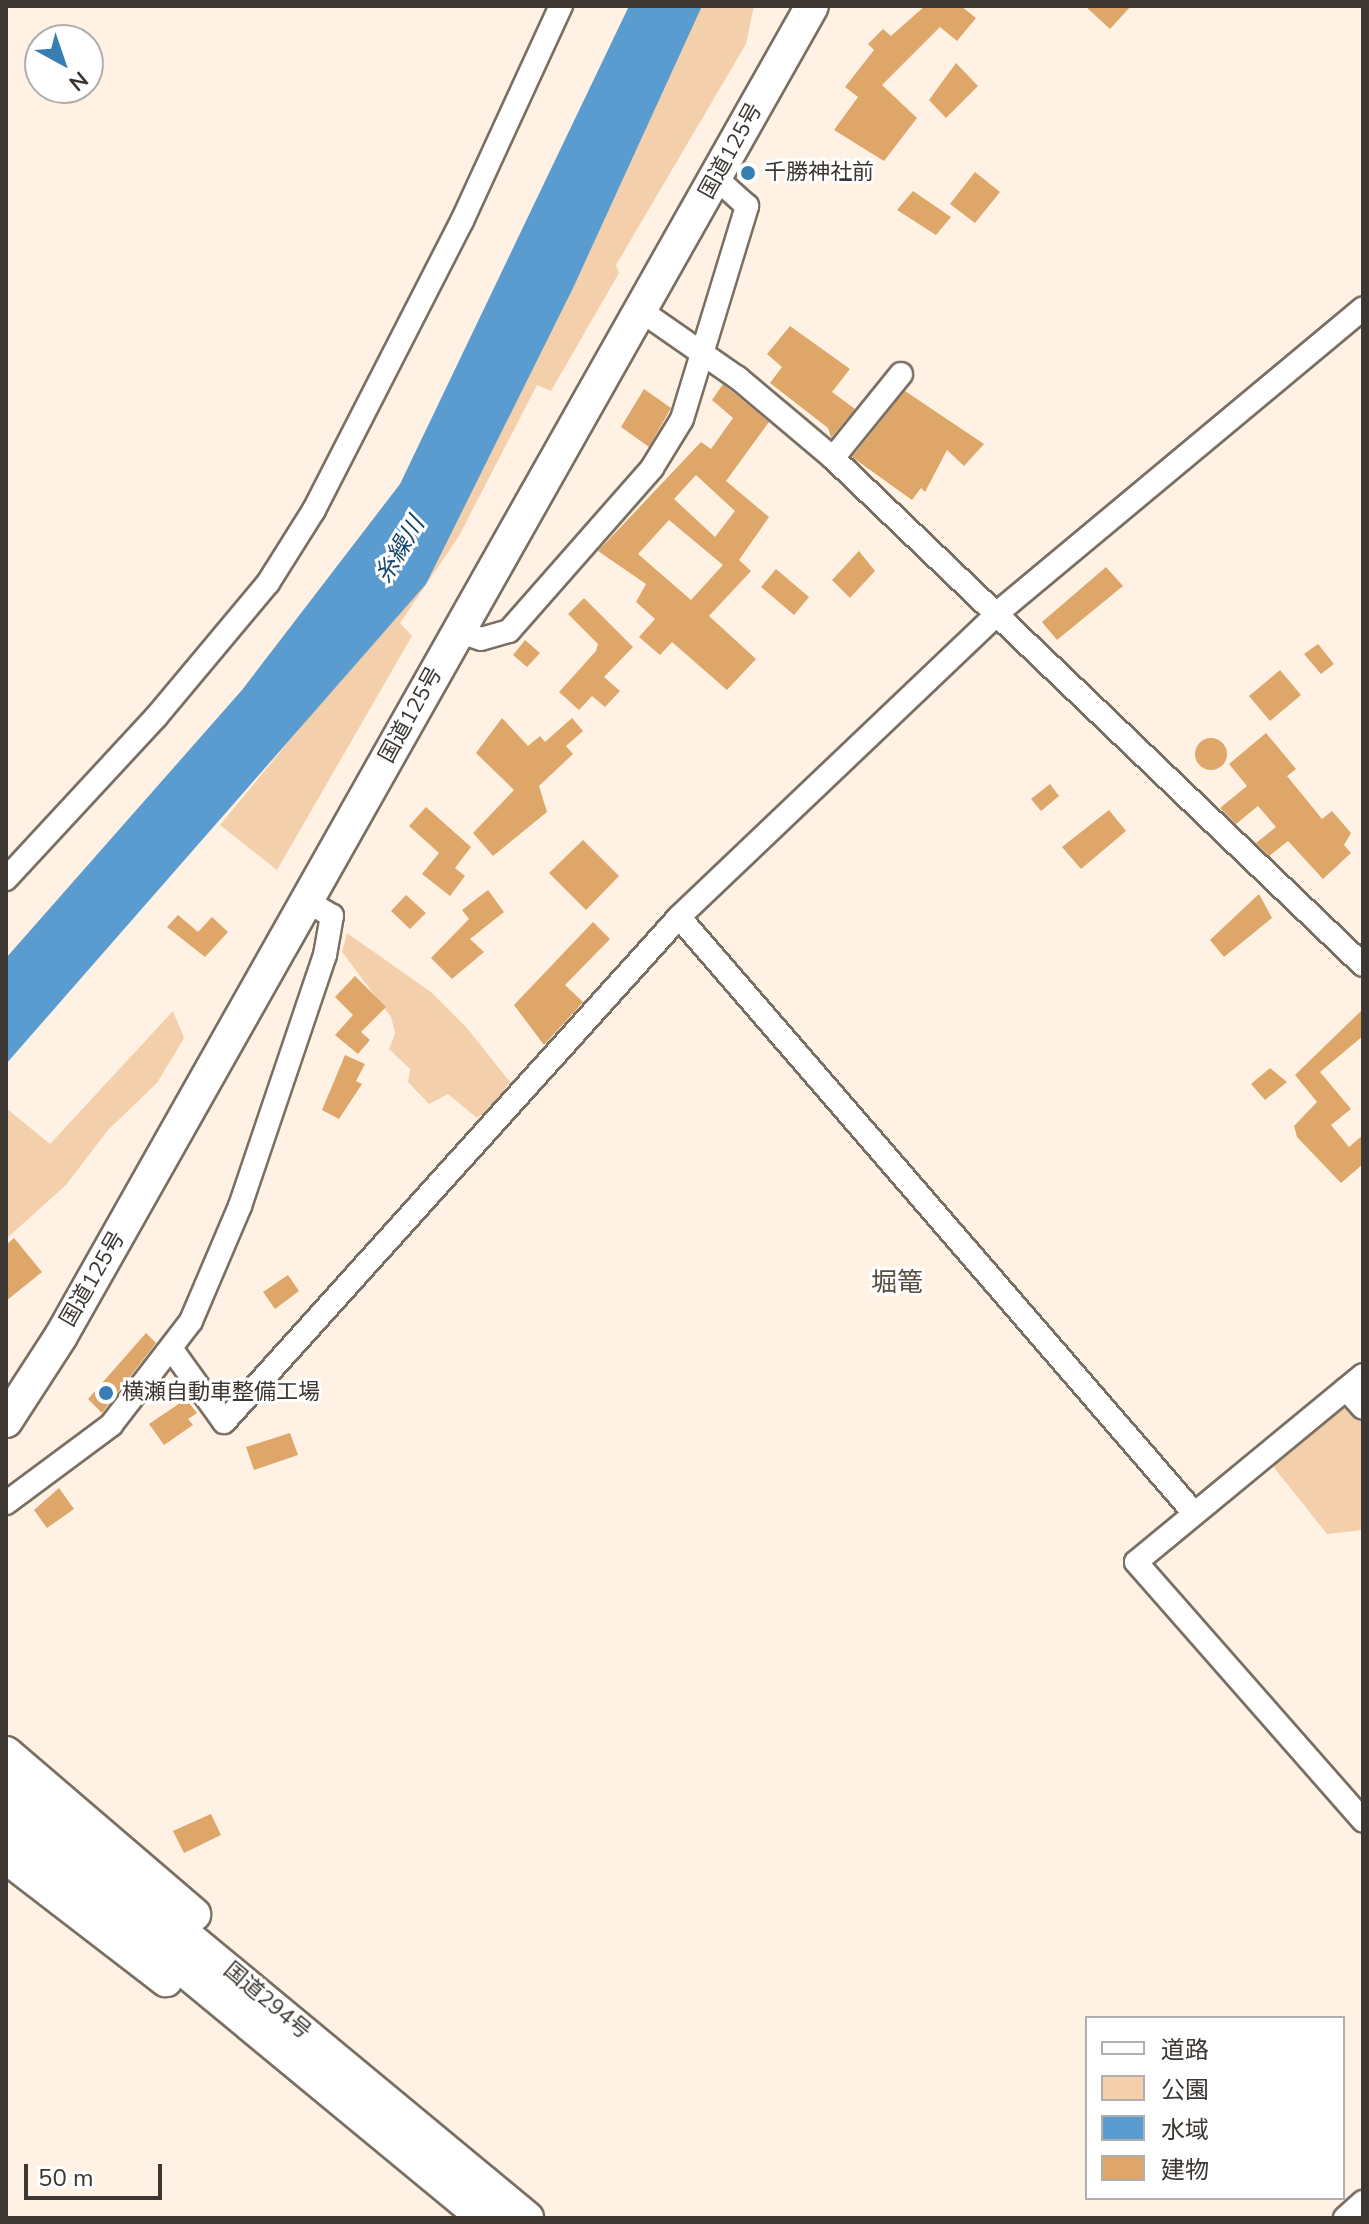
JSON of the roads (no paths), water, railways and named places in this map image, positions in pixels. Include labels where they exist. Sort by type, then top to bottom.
[{"type":"highway","name":"国道125号","points":[[6,1421],[307,901],[812,6]]},
{"type":"highway","points":[[6,1753],[159,1882],[375,2110],[484,2218]]},
{"type":"highway","name":"国道294号","points":[[6,1786],[375,2110]]},
{"type":"highway","name":"国道294号","points":[[6,1823],[375,2110],[527,2218]]},
{"type":"highway","points":[[6,1857],[101,1934],[375,2110]]},
{"type":"street","points":[[6,879],[156,717],[283,559],[462,221],[561,6]]},
{"type":"street","points":[[458,631],[481,639],[503,636],[606,524],[682,419],[706,354],[747,206],[716,178]]},
{"type":"street","points":[[173,1351],[224,1422],[679,917],[998,615],[1363,308]]},
{"type":"street","points":[[640,310],[706,354],[833,458],[1363,965]]},
{"type":"street","points":[[833,458],[901,374]]},
{"type":"street","points":[[6,1503],[111,1425],[173,1351],[240,1206],[325,955],[332,916],[307,901]]},
{"type":"street","points":[[679,917],[1194,1513]]},
{"type":"street","points":[[1363,1408],[1355,1382],[1136,1562],[1363,1820]]},
{"type":"street","points":[[1345,2218],[1363,2202]]},
{"type":"water","name":"糸繰川","points":[[629,6],[702,6],[574,286],[426,584],[6,1064],[6,958],[242,690],[400,484]]},
{"type":"place","name":"千勝神社前","points":[[748,173]]},
{"type":"place","name":"横瀬自動車整備工場","points":[[106,1393]]},
{"type":"district","name":"堀篭","points":[[897,1283]]}]
